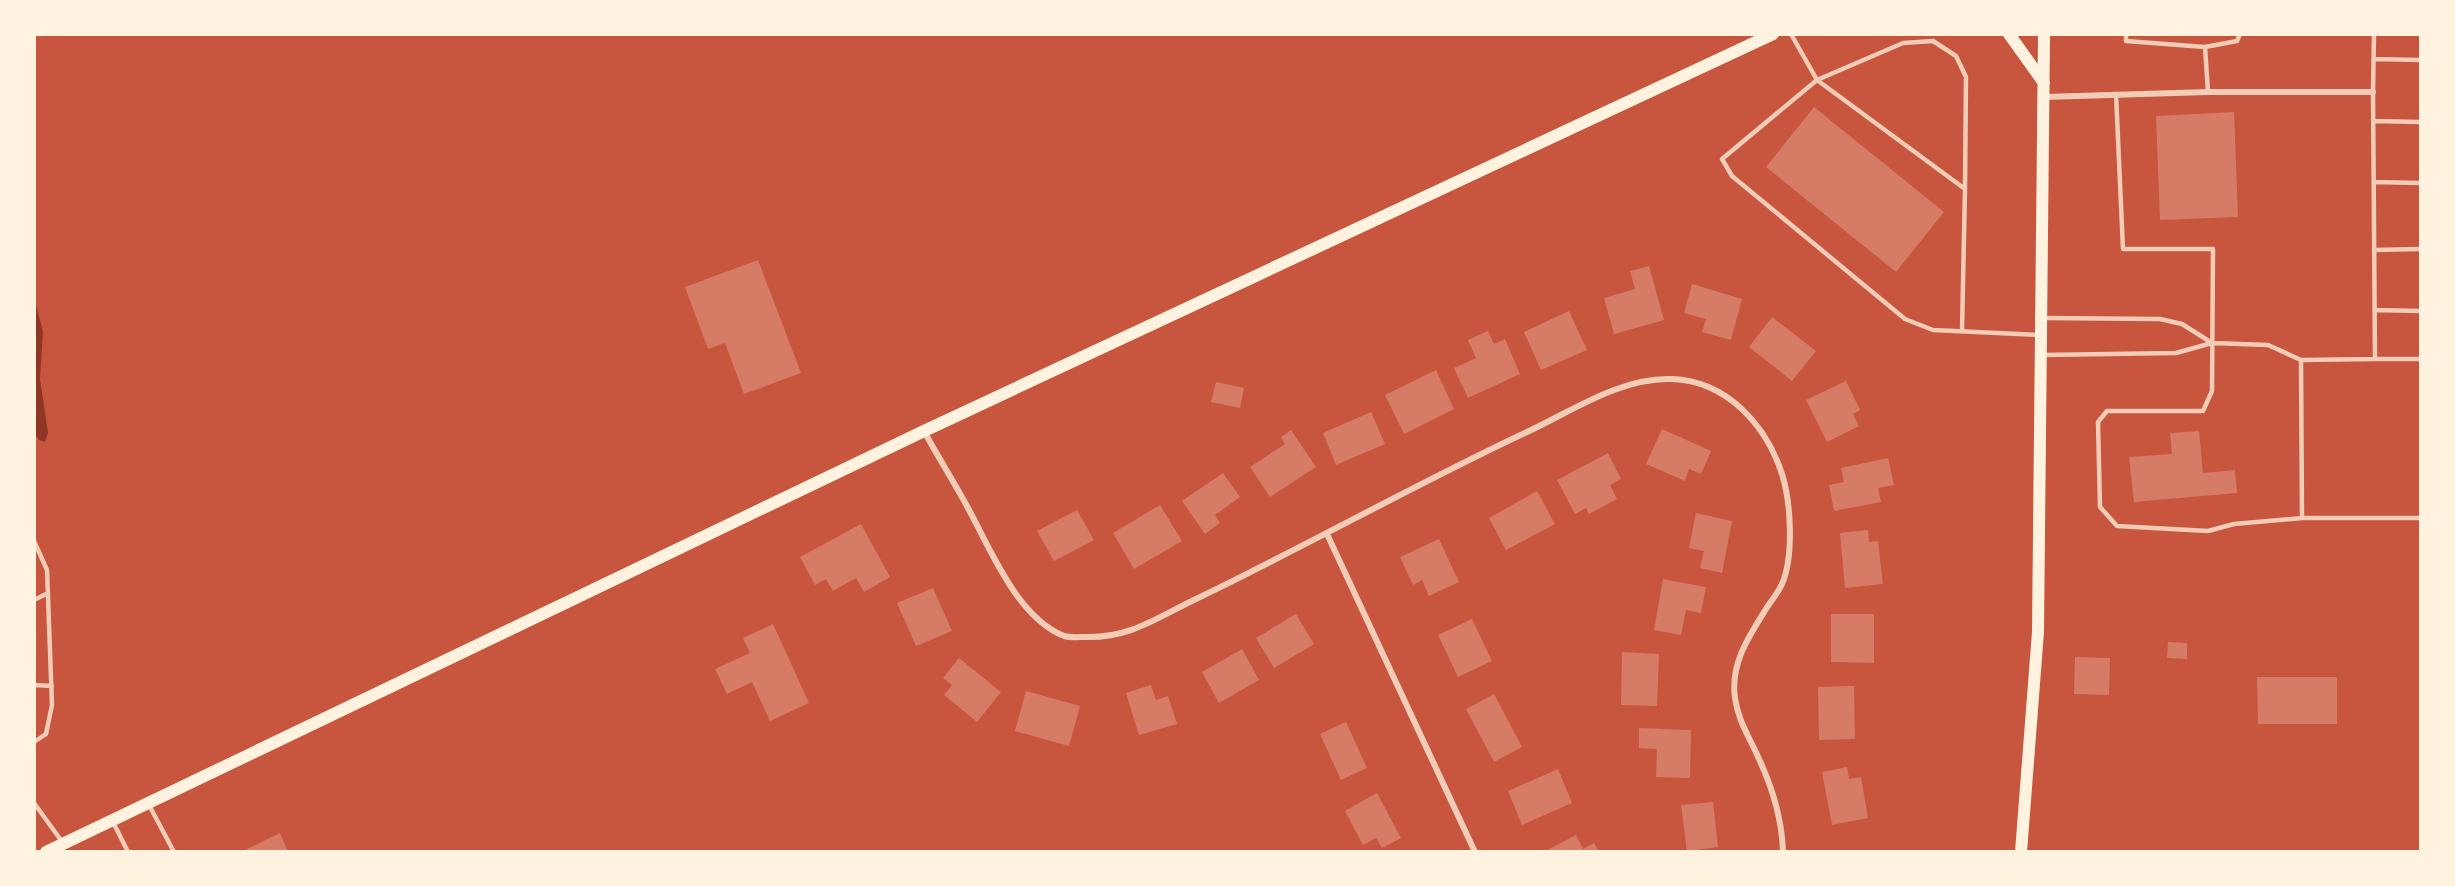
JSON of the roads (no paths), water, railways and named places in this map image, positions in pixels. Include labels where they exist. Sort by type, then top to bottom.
[{"type":"main road","points":[[46,852],[924,431],[1773,34]]},
{"type":"main road","points":[[2009,34],[2044,83]]},
{"type":"main road","points":[[2020,852],[2038,632],[2044,34]]},
{"type":"street","points":[[2044,97],[2208,92],[2373,92]]},
{"type":"street","points":[[924,431],[1011,587],[1039,620],[1066,637],[1097,638],[1136,630],[1327,534],[1456,465],[1627,384],[1671,379],[1704,383],[1726,396],[1746,412],[1767,440],[1782,476],[1789,515],[1789,550],[1783,583],[1735,667],[1734,696],[1742,725],[1759,759],[1782,824],[1783,852]]},
{"type":"street","points":[[1327,534],[1475,852]]},
{"type":"lane","points":[[1791,34],[1817,80],[1965,189]]},
{"type":"lane","points":[[2126,34],[2126,41],[2205,47],[2237,41],[2240,34]]},
{"type":"lane","points":[[2374,34],[2375,359]]},
{"type":"lane","points":[[1962,331],[1966,77],[1956,56],[1933,41],[1903,43],[1817,80],[1722,159],[1732,176],[1905,319],[1933,330],[2042,335]]},
{"type":"lane","points":[[2205,47],[2208,92]]},
{"type":"lane","points":[[2374,59],[2421,60]]},
{"type":"lane","points":[[2116,94],[2123,249],[2212,249],[2212,391],[2203,411],[2107,411],[2098,422],[2100,507],[2117,526],[2208,531],[2234,524],[2302,518],[2421,518]]},
{"type":"lane","points":[[2373,122],[2421,122]]},
{"type":"lane","points":[[2374,182],[2421,183]]},
{"type":"lane","points":[[2374,250],[2421,249]]},
{"type":"lane","points":[[2375,310],[2421,311]]},
{"type":"lane","points":[[2042,318],[2160,319],[2182,324],[2212,342]]},
{"type":"lane","points":[[2042,355],[2176,352],[2212,342],[2268,345],[2301,360],[2421,359]]},
{"type":"lane","points":[[2301,360],[2302,518]]},
{"type":"lane","points":[[34,541],[47,570],[52,686],[52,705],[46,734],[34,742]]},
{"type":"lane","points":[[34,600],[48,593]]},
{"type":"lane","points":[[34,685],[52,686]]},
{"type":"lane","points":[[34,802],[63,843]]},
{"type":"lane","points":[[148,803],[174,852]]},
{"type":"lane","points":[[112,820],[128,852]]}]
